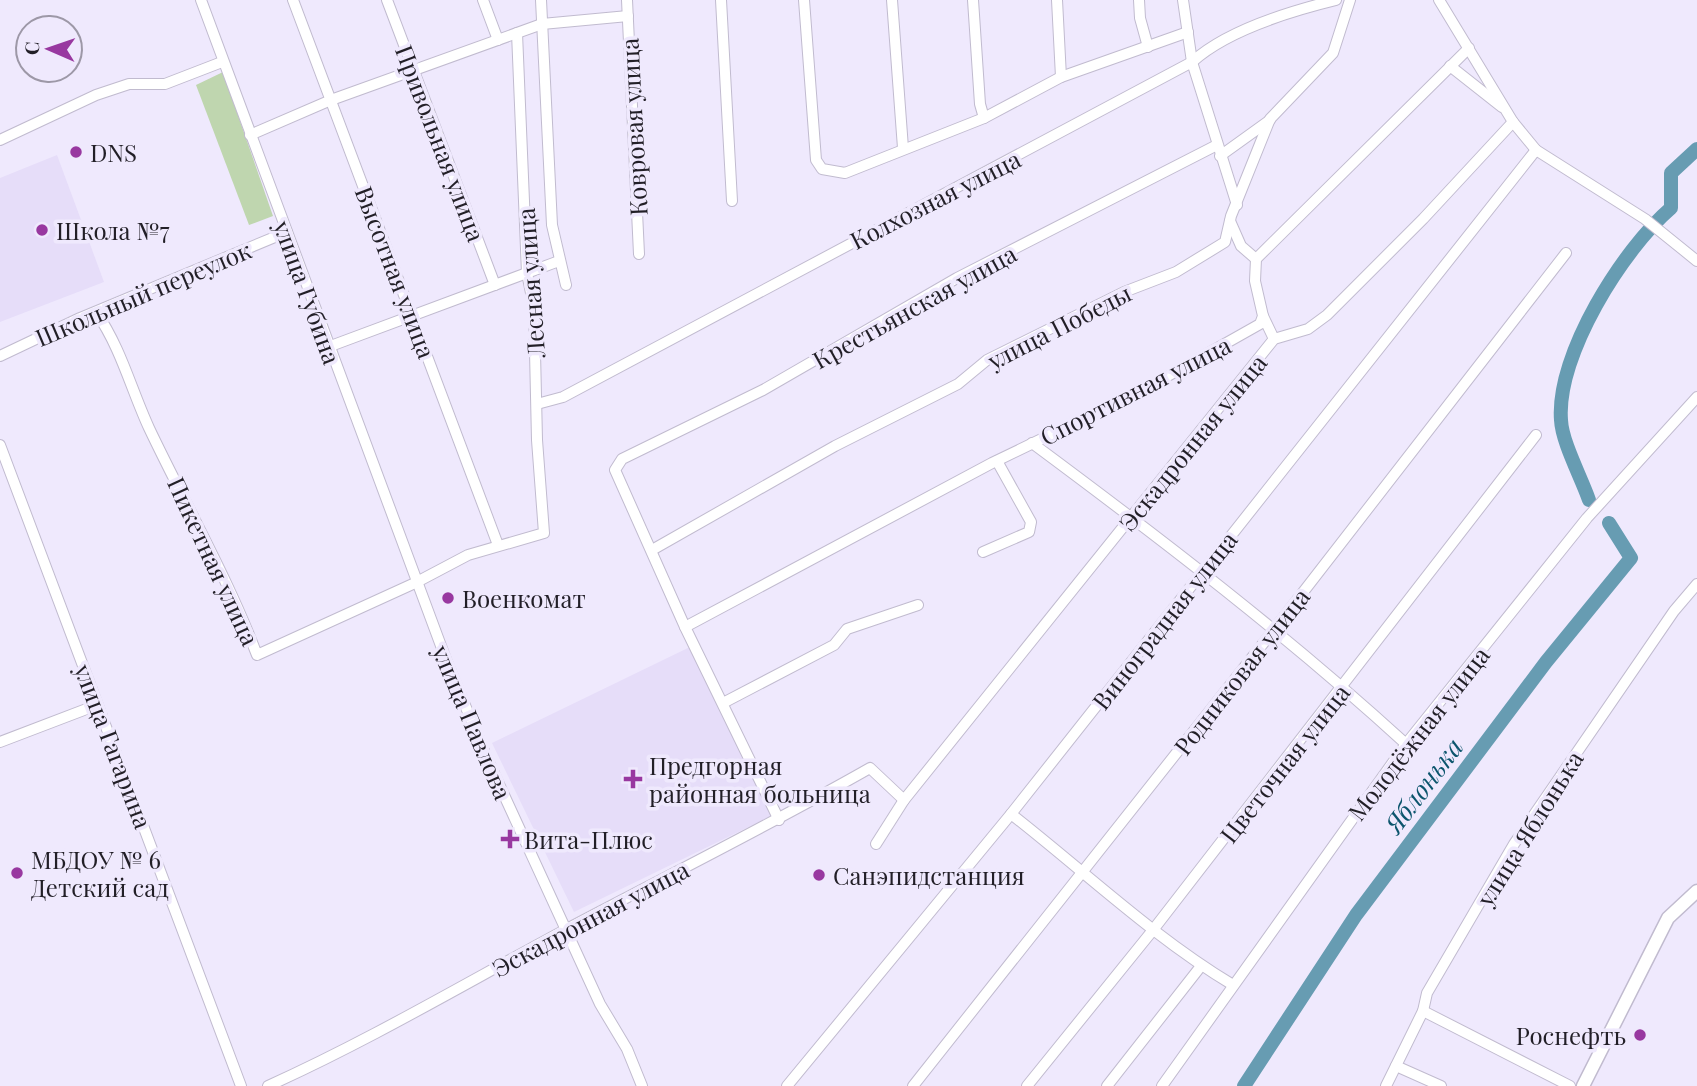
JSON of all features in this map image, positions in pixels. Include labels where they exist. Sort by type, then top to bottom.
[{"type":"main road","points":[[1583,1086],[1668,918],[1697,891]]},
{"type":"street","name":"улица Губина","points":[[201,0],[415,583]]},
{"type":"street","name":"Высотная улица","points":[[293,0],[498,545]]},
{"type":"street","name":"Привольная улица","points":[[387,0],[495,285]]},
{"type":"street","points":[[483,0],[498,40]]},
{"type":"street","name":"Лесная улица","points":[[541,0],[552,225],[566,285]]},
{"type":"street","name":"Ковровая улица","points":[[627,0],[639,254]]},
{"type":"street","points":[[721,0],[732,201]]},
{"type":"street","points":[[804,0],[816,160],[822,169],[845,173],[984,118],[1061,78],[1188,32]]},
{"type":"street","points":[[892,0],[903,148]]},
{"type":"street","points":[[973,0],[980,104],[984,118]]},
{"type":"street","points":[[1057,0],[1061,78]]},
{"type":"street","points":[[1139,0],[1140,19],[1148,47]]},
{"type":"street","points":[[1183,0],[1192,62],[1237,205]]},
{"type":"street","name":"Колхозная улица","points":[[537,404],[563,397],[1192,62],[1204,51],[1281,16],[1336,0]]},
{"type":"street","name":"улица Победы","points":[[653,550],[835,446],[958,384],[987,360],[1116,295],[1176,272],[1225,242],[1230,221],[1270,119],[1333,53],[1350,0]]},
{"type":"street","points":[[1440,0],[1513,122],[1536,150],[1644,219],[1697,261]]},
{"type":"street","points":[[250,135],[331,100],[542,24],[628,16]]},
{"type":"street","name":"Лесная улица","points":[[498,545],[544,533],[534,308],[527,273],[517,33]]},
{"type":"street","points":[[1274,339],[1263,316],[1255,281],[1256,259],[1469,48]]},
{"type":"street","points":[[0,140],[96,95],[129,84],[165,85],[222,62]]},
{"type":"street","points":[[1450,66],[1507,111]]},
{"type":"street","points":[[1220,156],[1270,119]]},
{"type":"street","name":"Эскадронная улица","points":[[876,844],[904,800],[1274,339],[1308,329],[1327,315],[1423,219],[1513,122]]},
{"type":"street","name":"Крестьянская улица","points":[[653,550],[615,470],[622,459],[763,390],[957,278],[1217,145]]},
{"type":"street","name":"Виноградная улица","points":[[786,1086],[1011,814],[1536,150]]},
{"type":"street","points":[[1230,221],[1241,246],[1256,259]]},
{"type":"street","name":"Школьный переулок","points":[[0,356],[96,312],[287,232]]},
{"type":"street","name":"Родниковая улица","points":[[913,1086],[1273,631],[1566,253]]},
{"type":"street","points":[[328,346],[559,261]]},
{"type":"street","name":"Пикетная улица","points":[[96,312],[114,338],[148,426],[214,552],[257,655],[415,583]]},
{"type":"street","name":"Спортивная улица","points":[[685,626],[997,461],[1143,390],[1260,324],[1263,316]]},
{"type":"street","name":"Молодёжная улица","points":[[1162,1086],[1406,744],[1587,518],[1697,397]]},
{"type":"street","name":"Цветочная улица","points":[[1027,1086],[1343,687],[1536,435]]},
{"type":"street","points":[[1032,443],[1132,517],[1343,687],[1406,744]]},
{"type":"street","name":"улица Гагарина","points":[[0,445],[241,1086]]},
{"type":"street","points":[[983,552],[1029,532],[1031,522],[997,461]]},
{"type":"street","points":[[415,583],[468,555],[498,545]]},
{"type":"street","points":[[653,550],[685,626],[779,820]]},
{"type":"street","name":"улица Павлова","points":[[415,583],[487,758],[568,929],[600,1004],[627,1049],[642,1086]]},
{"type":"street","name":"улица Яблонька","points":[[1386,1086],[1423,1011],[1427,993],[1514,844],[1651,645],[1697,584]]},
{"type":"street","points":[[723,703],[834,645],[847,629],[918,605]]},
{"type":"street","points":[[0,742],[97,705]]},
{"type":"street","name":"Эскадронная улица","points":[[268,1086],[316,1064],[779,820],[870,768],[904,800]]},
{"type":"street","points":[[1011,814],[1153,930],[1201,966],[1233,985]]},
{"type":"street","points":[[1107,1086],[1201,966]]},
{"type":"street","points":[[1423,1011],[1570,1086]]},
{"type":"street","points":[[1396,1066],[1441,1086]]},
{"type":"shaded area","name":"Школа №7","points":[[57,155],[104,282],[0,322],[0,178]]},
{"type":"shaded area","name":"Предгорная районная больница","points":[[692,646],[773,815],[574,912],[492,743]]},
{"type":"green space","points":[[223,72],[273,216],[249,225],[196,85]]},
{"type":"waterway","name":"Яблонька","points":[[1589,500],[1562,429],[1562,394],[1569,365],[1596,305],[1614,276],[1652,226],[1671,208],[1671,173],[1697,149]]},
{"type":"waterway","name":"Яблонька","points":[[1244,1086],[1356,915],[1546,662],[1631,558],[1609,523]]},
{"type":"place","name":"DNS","points":[[76,152]]},
{"type":"place","name":"Школа №7","points":[[42,230]]},
{"type":"place","name":"Военкомат","points":[[448,598]]},
{"type":"place","name":"Предгорная районная больница","points":[[633,779]]},
{"type":"place","name":"Вита-Плюс","points":[[510,839]]},
{"type":"place","name":"МБДОУ № 6 Детский сад","points":[[17,873]]},
{"type":"place","name":"Санэпидстанция","points":[[819,875]]},
{"type":"place","name":"Роснефть","points":[[1640,1035]]}]
